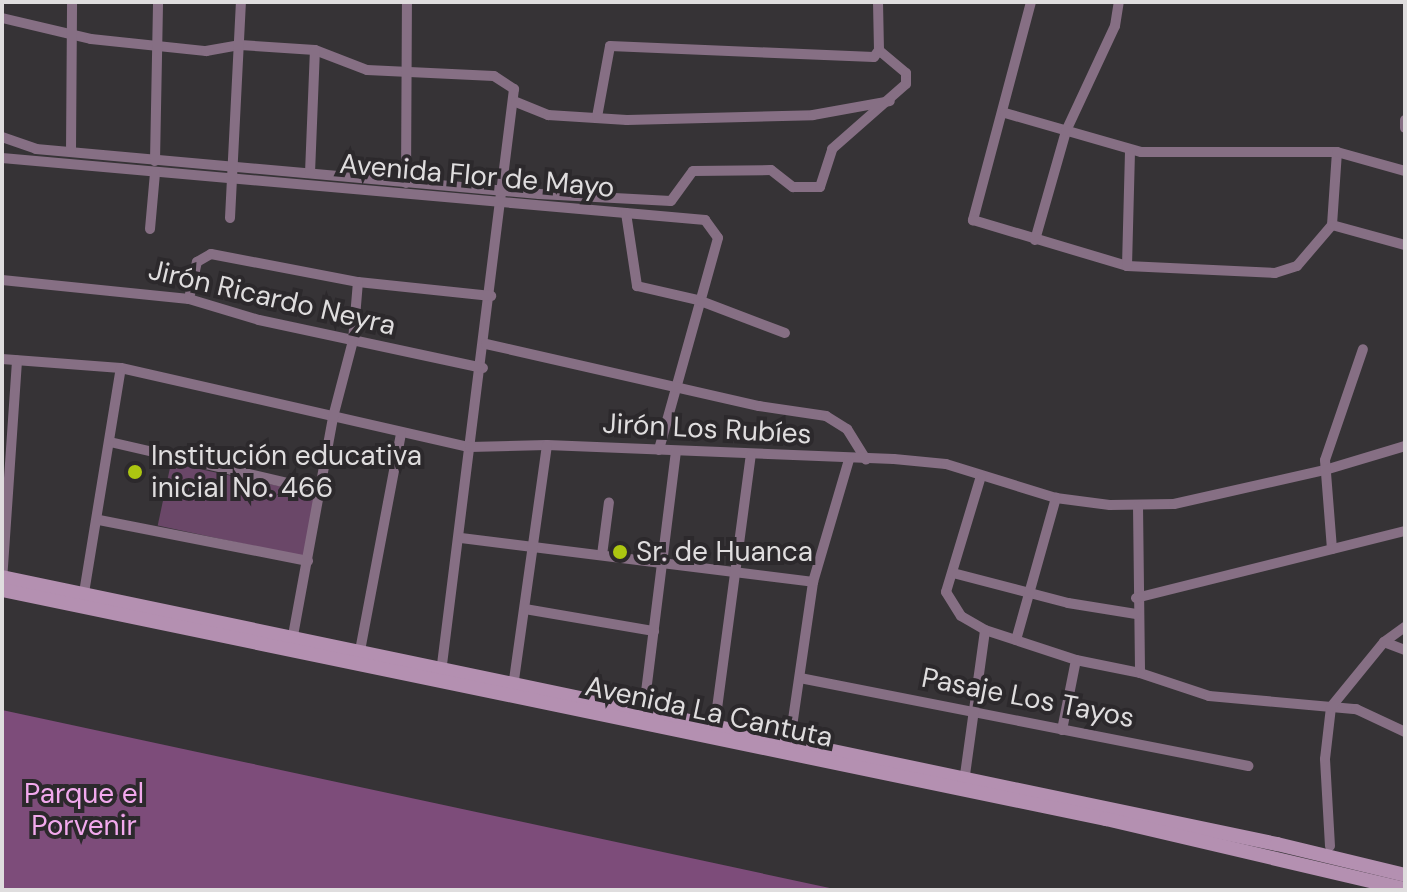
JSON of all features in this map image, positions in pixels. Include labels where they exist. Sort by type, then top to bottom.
[{"type":"main road","name":"Avenida La Cantuta","points":[[2,579],[82,601],[789,750],[1405,875]]},
{"type":"main road","name":"Avenida La Cantuta","points":[[2,590],[82,601]]},
{"type":"main road","name":"Avenida La Cantuta","points":[[964,785],[1280,857],[1405,889]]},
{"type":"street","points":[[71,152],[72,2]]},
{"type":"street","points":[[155,161],[158,2]]},
{"type":"street","points":[[230,218],[241,2]]},
{"type":"street","points":[[406,183],[409,75],[407,2]]},
{"type":"street","points":[[878,2],[879,52]]},
{"type":"street","points":[[1031,2],[1005,113],[973,220],[1127,266],[1275,273],[1297,266],[1332,225],[1337,152]]},
{"type":"street","points":[[1035,240],[1066,131],[1115,26],[1119,2]]},
{"type":"street","points":[[2,18],[73,33],[157,45],[217,51],[240,45],[315,50],[367,70],[409,75],[494,76],[510,84],[516,102],[499,189],[486,344],[441,676]]},
{"type":"street","points":[[597,117],[610,46],[852,60],[879,52]]},
{"type":"street","points":[[310,173],[315,50]]},
{"type":"street","points":[[516,102],[548,115],[813,115],[893,100],[908,75],[879,52]]},
{"type":"street","name":"Avenida Flor de Mayo","points":[[2,137],[36,149],[155,161],[406,183],[671,201],[693,171],[771,170],[793,187],[820,187],[832,149],[893,100]]},
{"type":"street","points":[[1005,113],[1130,151],[1337,152],[1405,171]]},
{"type":"street","points":[[1405,120],[1405,128]]},
{"type":"street","points":[[1127,266],[1130,151]]},
{"type":"street","name":"Avenida Flor de Mayo","points":[[2,158],[498,203],[683,215],[712,225],[718,238],[674,384],[659,450]]},
{"type":"street","points":[[150,229],[155,173]]},
{"type":"street","points":[[626,213],[637,286],[698,300],[785,333]]},
{"type":"street","points":[[1332,225],[1405,245]]},
{"type":"street","points":[[189,299],[197,262],[211,254],[358,282],[491,296]]},
{"type":"street","name":"Jirón Ricardo Neyra","points":[[2,280],[189,299],[353,341],[483,368]]},
{"type":"street","points":[[291,644],[323,491],[333,417],[353,341],[358,282]]},
{"type":"street","points":[[486,344],[674,384],[759,406],[826,416],[847,429],[866,460]]},
{"type":"street","points":[[1332,549],[1325,470],[1344,393],[1363,349]]},
{"type":"street","name":"Jirón Los Rubíes","points":[[2,359],[121,368],[401,434],[470,447],[547,445],[946,464],[1056,498],[1138,506],[1174,504],[1325,470],[1405,446]]},
{"type":"street","points":[[2,579],[17,361]]},
{"type":"street","points":[[82,601],[99,520],[121,368]]},
{"type":"street","points":[[358,659],[401,434]]},
{"type":"street","points":[[110,442],[323,491]]},
{"type":"street","points":[[512,691],[547,445]]},
{"type":"street","points":[[642,719],[676,452]]},
{"type":"street","points":[[714,734],[738,572],[751,455]]},
{"type":"street","points":[[789,750],[813,582],[849,460]]},
{"type":"street","points":[[981,476],[953,573],[948,602],[985,630],[1076,660],[1140,673],[1209,696],[1356,709],[1405,732]]},
{"type":"street","points":[[1016,640],[1056,498]]},
{"type":"street","points":[[602,555],[609,502]]},
{"type":"street","points":[[1138,506],[1136,614],[1140,673]]},
{"type":"street","points":[[99,520],[308,561]]},
{"type":"street","points":[[1136,598],[1405,531]]},
{"type":"street","points":[[461,538],[813,582]]},
{"type":"street","points":[[953,573],[1136,614]]},
{"type":"street","points":[[525,609],[654,631]]},
{"type":"street","points":[[1330,846],[1325,759],[1331,707],[1384,642],[1405,627]]},
{"type":"street","points":[[964,785],[985,630]]},
{"type":"street","points":[[1384,642],[1405,650]]},
{"type":"street","points":[[1062,730],[1076,660]]},
{"type":"street","name":"Pasaje Los Tayos","points":[[800,678],[1248,766]]},
{"type":"shaded area","points":[[171,463],[317,494],[303,557],[158,526]]},
{"type":"green space","name":"Parque el Porvenir","points":[[2,710],[839,890],[2,890]]},
{"type":"place","name":"Institución educativa inicial No. 466","points":[[135,472]]},
{"type":"place","name":"Sr. de Huanca","points":[[620,552]]}]
